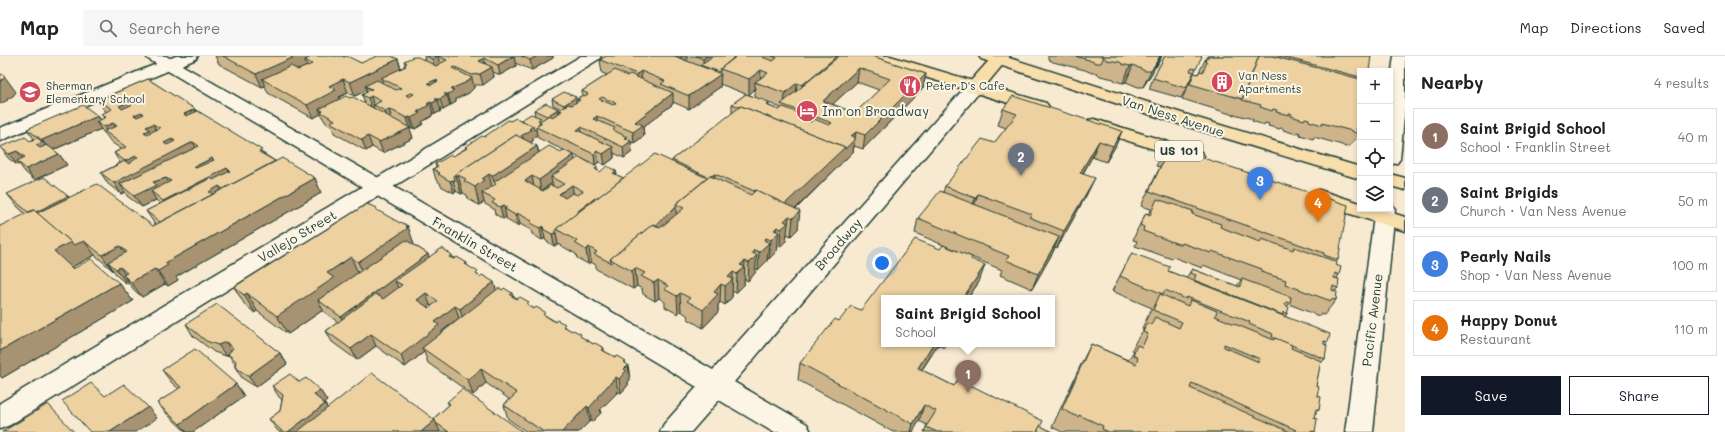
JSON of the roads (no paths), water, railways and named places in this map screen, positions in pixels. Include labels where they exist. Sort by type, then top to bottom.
[{"type":"main road","name":"US 101","points":[[873,56],[974,88],[1067,115],[1207,161]]},
{"type":"main road","name":"Broadway","points":[[974,88],[996,57]]},
{"type":"main road","name":"Van Ness Avenue","points":[[996,57],[1188,121],[1357,172]]},
{"type":"main road","points":[[1393,181],[1405,184]]},
{"type":"main road","points":[[1304,192],[1384,213],[1405,224]]},
{"type":"street","points":[[0,135],[161,60],[190,56]]},
{"type":"street","name":"Vallejo Street","points":[[0,417],[593,56]]},
{"type":"street","points":[[1392,140],[1402,56]]},
{"type":"street","name":"Franklin Street","points":[[161,60],[377,188],[797,432]]},
{"type":"street","name":"Broadway","points":[[674,432],[974,88]]},
{"type":"street","name":"Pacific Avenue","points":[[1359,432],[1384,213]]},
{"type":"place","name":"Van Ness Apartments","points":[[1222,82]]},
{"type":"place","name":"Peter D's Cafe","points":[[910,86]]},
{"type":"place","name":"Sherman Elementary School","points":[[30,92]]},
{"type":"place","name":"Inn on Broadway","points":[[807,111]]},
{"type":"place","name":"Saint Brigids","points":[[1021,176]]},
{"type":"place","name":"Pearly Nails","points":[[1260,200]]},
{"type":"place","name":"Happy Donut","points":[[1318,222]]},
{"type":"place","name":"Saint Brigid School","points":[[968,393]]}]
